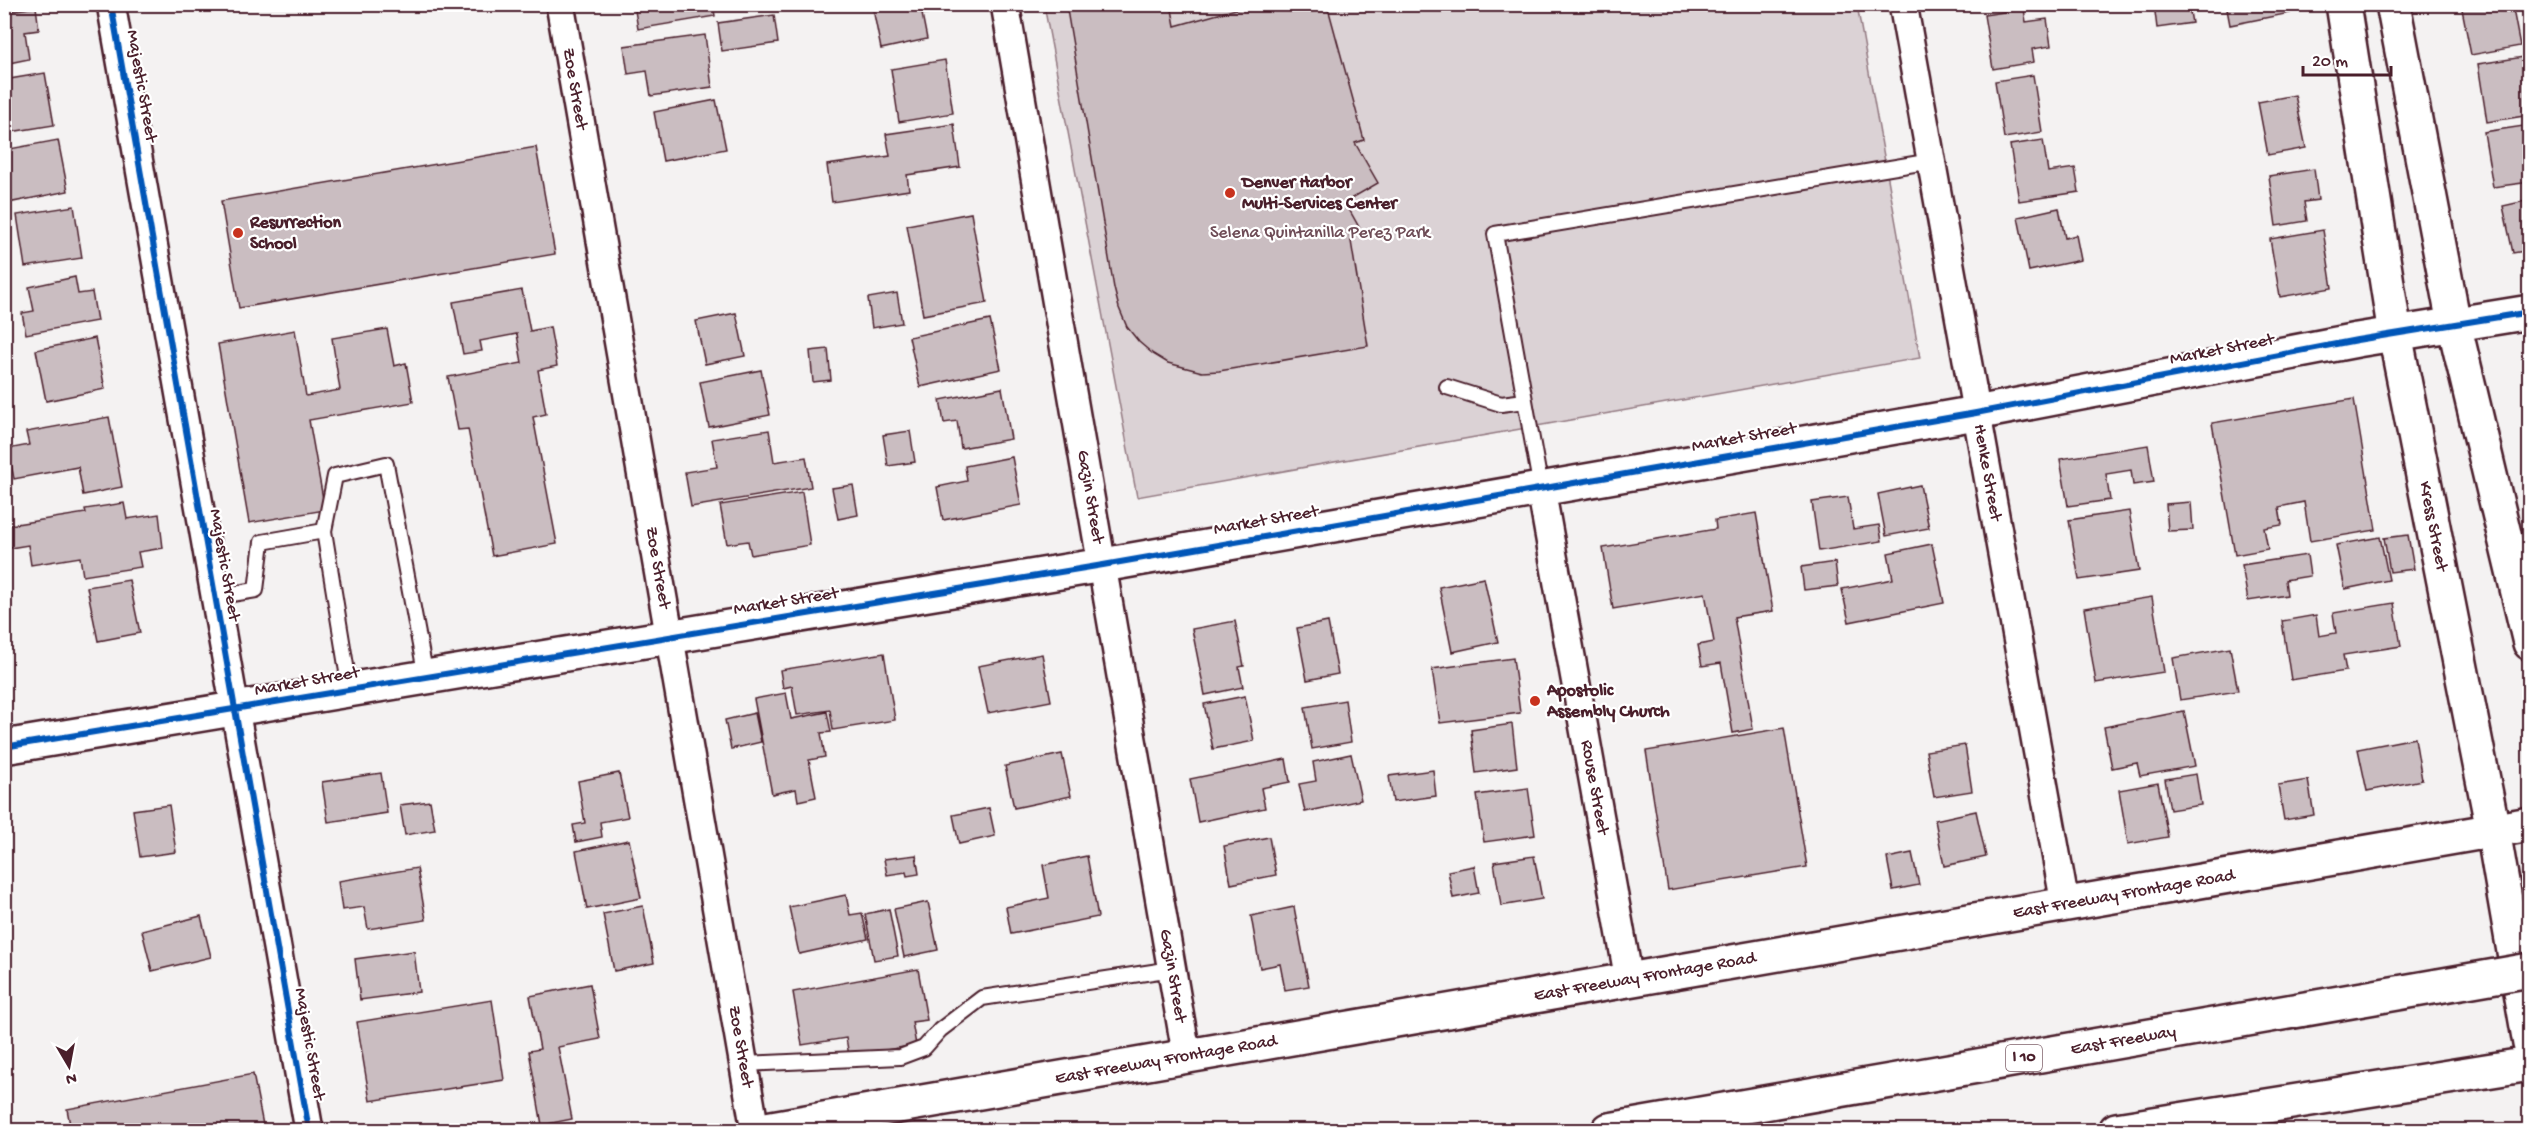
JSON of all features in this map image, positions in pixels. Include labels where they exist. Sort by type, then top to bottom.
[{"type":"main road","name":"Kress Street","points":[[2343,4],[2395,334],[2493,830],[2529,1044]]},
{"type":"main road","points":[[2393,4],[2454,324],[2522,571],[2529,643]]},
{"type":"main road","name":"Market Street","points":[[4,747],[1103,565],[1976,413],[2395,334],[2529,312]]},
{"type":"main road","name":"East Freeway Frontage Road","points":[[760,1131],[2529,824]]},
{"type":"main road","name":"East Freeway","points":[[1609,1131],[2529,970]]},
{"type":"main road","points":[[2116,1131],[2529,1064]]},
{"type":"street","name":"Majestic Street","points":[[111,4],[309,1131]]},
{"type":"street","name":"Zoe Street","points":[[560,4],[755,1131]]},
{"type":"street","name":"Gazin Street","points":[[1005,4],[1187,1058]]},
{"type":"street","name":"Henke Street","points":[[1903,4],[2065,904]]},
{"type":"street","name":"Rouse Street","points":[[1541,489],[1629,980]]},
{"type":"lane","points":[[1541,489],[1495,234],[1932,161]]},
{"type":"lane","points":[[1447,387],[1501,404],[1526,401]]},
{"type":"lane","points":[[350,690],[324,531],[335,476],[386,464],[426,677]]},
{"type":"lane","points":[[214,597],[256,590],[262,542],[324,531]]},
{"type":"lane","points":[[744,1064],[900,1057],[924,1048],[940,1030],[982,998],[1172,969]]},
{"type":"green space","name":"Selena Quintanilla Perez Park","points":[[1044,5],[1857,5],[1920,358],[1137,497]]},
{"type":"building","points":[[634,4],[713,4],[715,16],[638,29]]},
{"type":"building","points":[[872,4],[936,4],[938,12],[922,14],[927,39],[881,49]]},
{"type":"building","name":"Denver Harbor Multi-Services Center","points":[[1066,4],[1171,4],[1175,26],[1254,4],[1327,4],[1364,140],[1355,143],[1378,183],[1345,202],[1360,229],[1350,235],[1368,346],[1202,372],[1168,363],[1139,342],[1127,327],[1114,288]]},
{"type":"building","points":[[2154,4],[2198,4],[2189,6],[2192,23],[2157,28]]},
{"type":"building","points":[[2226,4],[2289,4],[2290,13],[2230,25]]},
{"type":"building","points":[[2461,4],[2512,4],[2520,46],[2471,55]]},
{"type":"building","points":[[36,7],[39,30],[25,32],[29,59],[4,64],[4,12]]},
{"type":"building","points":[[2024,9],[2026,22],[2047,19],[2051,46],[2032,49],[2034,62],[1993,69],[1984,15]]},
{"type":"building","points":[[774,15],[778,43],[722,51],[718,23]]},
{"type":"building","points":[[705,35],[712,87],[651,96],[647,71],[628,74],[624,46]]},
{"type":"building","points":[[2530,56],[2530,115],[2487,122],[2478,64]]},
{"type":"building","points":[[945,60],[953,113],[899,122],[891,69]]},
{"type":"building","points":[[45,73],[54,125],[4,133],[4,80]]},
{"type":"building","points":[[2033,75],[2042,132],[2004,138],[1995,81]]},
{"type":"building","points":[[2295,95],[2306,148],[2268,155],[2258,102]]},
{"type":"building","points":[[716,100],[726,149],[663,161],[654,112]]},
{"type":"building","points":[[954,124],[960,167],[907,175],[909,190],[832,202],[827,165],[890,156],[886,134]]},
{"type":"building","points":[[2530,125],[2530,182],[2493,187],[2484,132]]},
{"type":"building","points":[[58,140],[68,191],[8,203],[4,186],[4,150]]},
{"type":"building","points":[[2043,140],[2048,172],[2075,168],[2079,192],[2019,201],[2010,145]]},
{"type":"building","points":[[536,147],[555,254],[239,308],[221,201]]},
{"type":"building","points":[[2314,169],[2318,200],[2304,202],[2307,221],[2276,226],[2269,176]]},
{"type":"building","points":[[2530,200],[2530,250],[2513,253],[2503,206]]},
{"type":"building","points":[[74,206],[82,258],[25,267],[17,215]]},
{"type":"building","points":[[2059,208],[2065,238],[2076,235],[2081,260],[2029,271],[2018,217]]},
{"type":"building","points":[[971,213],[987,303],[923,315],[907,225]]},
{"type":"building","points":[[2323,230],[2332,288],[2280,297],[2270,239]]},
{"type":"building","points":[[75,277],[78,294],[92,292],[97,321],[26,334],[22,313],[34,311],[29,287]]},
{"type":"building","points":[[522,290],[530,331],[550,327],[557,366],[538,370],[546,414],[533,417],[557,544],[492,556],[468,429],[458,430],[448,377],[522,363],[517,334],[480,341],[482,351],[463,354],[453,302]]},
{"type":"building","points":[[897,293],[902,323],[872,328],[868,298]]},
{"type":"building","points":[[736,313],[745,356],[705,364],[696,321]]},
{"type":"building","points":[[990,320],[1001,369],[920,387],[909,337]]},
{"type":"building","points":[[4,322],[11,347],[4,349]]},
{"type":"building","points":[[387,329],[394,366],[406,363],[413,402],[309,420],[325,510],[249,523],[218,344],[295,330],[306,396],[340,390],[332,338]]},
{"type":"building","points":[[95,338],[105,389],[46,401],[36,350]]},
{"type":"building","points":[[828,349],[831,380],[813,382],[810,351]]},
{"type":"building","points":[[761,370],[770,415],[709,427],[700,382]]},
{"type":"building","points":[[1002,388],[1011,439],[961,448],[957,421],[944,423],[940,400]]},
{"type":"building","points":[[2354,399],[2376,530],[2310,541],[2304,502],[2279,507],[2282,525],[2264,528],[2268,549],[2235,555],[2212,423]]},
{"type":"building","points":[[109,417],[122,487],[83,495],[78,467],[14,479],[8,449],[29,445],[26,432]]},
{"type":"building","points":[[769,430],[774,462],[806,457],[811,487],[691,507],[685,472],[717,467],[712,439]]},
{"type":"building","points":[[910,431],[915,462],[888,466],[883,435]]},
{"type":"building","points":[[2148,445],[2154,482],[2133,485],[2131,470],[2106,474],[2110,500],[2068,506],[2060,459]]},
{"type":"building","points":[[1012,457],[1021,505],[943,520],[937,487],[967,481],[965,466]]},
{"type":"building","points":[[853,485],[858,515],[838,519],[832,488]]},
{"type":"building","points":[[1920,485],[1929,528],[1886,536],[1878,494]]},
{"type":"building","points":[[802,492],[810,545],[751,555],[748,541],[727,544],[720,505]]},
{"type":"building","points":[[1848,497],[1853,529],[1879,525],[1882,541],[1819,551],[1812,502]]},
{"type":"building","points":[[2191,502],[2193,530],[2168,531],[2166,504]]},
{"type":"building","points":[[124,503],[127,519],[159,514],[163,548],[138,552],[141,567],[83,576],[80,557],[31,565],[28,545],[4,549],[4,526],[86,513],[85,509]]},
{"type":"building","points":[[2129,511],[2139,571],[2079,580],[2069,520]]},
{"type":"building","points":[[1756,513],[1773,611],[1734,617],[1753,729],[1733,733],[1721,663],[1702,666],[1698,645],[1714,642],[1705,593],[1613,609],[1603,548],[1716,529],[1715,520]]},
{"type":"building","points":[[2408,535],[2414,569],[2390,572],[2384,538]]},
{"type":"building","points":[[2380,537],[2389,580],[2345,589],[2336,545]]},
{"type":"building","points":[[1932,544],[1944,603],[1849,622],[1842,589],[1893,579],[1888,553]]},
{"type":"building","points":[[2307,555],[2310,576],[2285,580],[2287,595],[2248,601],[2242,565]]},
{"type":"building","points":[[1835,562],[1838,586],[1804,590],[1801,567]]},
{"type":"building","points":[[1484,578],[1498,642],[1452,652],[1439,587]]},
{"type":"building","points":[[129,580],[140,633],[98,641],[87,587]]},
{"type":"building","points":[[2152,597],[2164,672],[2096,683],[2084,608]]},
{"type":"building","points":[[2394,603],[2401,646],[2343,655],[2346,671],[2291,680],[2282,621],[2316,615],[2319,636],[2336,633],[2333,613]]},
{"type":"building","points":[[1235,621],[1244,666],[1239,667],[1243,687],[1205,695],[1192,629]]},
{"type":"building","points":[[1328,622],[1338,674],[1307,680],[1297,628]]},
{"type":"building","points":[[2230,648],[2238,691],[2180,700],[2173,658]]},
{"type":"building","points":[[884,653],[895,720],[833,730],[830,710],[797,715],[792,686],[783,688],[780,670]]},
{"type":"building","points":[[1042,654],[1051,701],[988,713],[978,666]]},
{"type":"building","points":[[1513,658],[1520,713],[1440,723],[1432,669]]},
{"type":"building","points":[[786,693],[791,719],[827,712],[831,732],[821,733],[825,757],[809,760],[816,797],[798,801],[796,789],[772,794],[754,699]]},
{"type":"building","points":[[1245,696],[1254,741],[1213,749],[1204,704]]},
{"type":"building","points":[[1345,700],[1351,742],[1312,749],[1305,707]]},
{"type":"building","points":[[2184,711],[2195,766],[2140,776],[2137,763],[2112,768],[2104,727]]},
{"type":"building","points":[[755,713],[761,742],[731,749],[725,720]]},
{"type":"building","points":[[1512,724],[1517,767],[1476,773],[1471,730]]},
{"type":"building","points":[[1784,728],[1807,867],[1668,890],[1646,751]]},
{"type":"building","points":[[2415,738],[2422,780],[2367,791],[2358,749]]},
{"type":"building","points":[[1965,745],[1972,791],[1934,797],[1926,751]]},
{"type":"building","points":[[1062,754],[1071,796],[1014,808],[1005,766]]},
{"type":"building","points":[[1351,754],[1361,800],[1305,812],[1299,784],[1316,781],[1313,762]]},
{"type":"building","points":[[1286,759],[1290,782],[1261,788],[1265,808],[1198,822],[1190,779]]},
{"type":"building","points":[[1433,770],[1436,796],[1393,802],[1389,776]]},
{"type":"building","points":[[381,773],[387,813],[328,822],[322,782]]},
{"type":"building","points":[[619,773],[628,817],[600,822],[602,837],[576,842],[573,825],[585,823],[578,781]]},
{"type":"building","points":[[2196,774],[2201,805],[2170,810],[2165,779]]},
{"type":"building","points":[[2308,780],[2314,815],[2284,820],[2278,785]]},
{"type":"building","points":[[2158,783],[2168,837],[2128,844],[2119,790]]},
{"type":"building","points":[[1528,788],[1535,835],[1484,842],[1477,795]]},
{"type":"building","points":[[430,801],[435,830],[405,835],[400,805]]},
{"type":"building","points":[[169,805],[176,852],[140,857],[133,810]]},
{"type":"building","points":[[989,808],[995,836],[959,844],[953,815]]},
{"type":"building","points":[[1976,811],[1986,857],[1944,866],[1935,820]]},
{"type":"building","points":[[1269,837],[1276,875],[1231,884],[1224,846]]},
{"type":"building","points":[[629,840],[641,898],[587,909],[576,851]]},
{"type":"building","points":[[1912,853],[1919,885],[1893,890],[1887,858]]},
{"type":"building","points":[[916,855],[919,874],[907,876],[906,872],[887,875],[884,859]]},
{"type":"building","points":[[1087,856],[1098,917],[1011,934],[1006,907],[1049,898],[1043,865]]},
{"type":"building","points":[[1534,856],[1542,899],[1501,906],[1494,862]]},
{"type":"building","points":[[1474,866],[1479,893],[1453,898],[1448,871]]},
{"type":"building","points":[[417,868],[426,920],[368,929],[364,907],[342,910],[338,881]]},
{"type":"building","points":[[846,895],[850,915],[862,913],[868,939],[799,954],[789,907]]},
{"type":"building","points":[[928,902],[938,950],[904,957],[894,909]]},
{"type":"building","points":[[643,906],[654,963],[614,971],[603,914]]},
{"type":"building","points":[[1294,907],[1309,986],[1285,990],[1280,964],[1260,968],[1251,916]]},
{"type":"building","points":[[889,909],[898,956],[874,960],[865,914]]},
{"type":"building","points":[[201,916],[211,957],[152,971],[142,931]]},
{"type":"building","points":[[414,951],[419,992],[360,1000],[355,959]]},
{"type":"building","points":[[918,969],[927,1020],[912,1022],[916,1045],[849,1056],[846,1038],[802,1045],[793,992]]},
{"type":"building","points":[[590,984],[600,1039],[558,1047],[572,1119],[542,1125],[529,1051],[540,1049],[530,996]]},
{"type":"building","points":[[492,1000],[504,1080],[370,1101],[357,1022]]},
{"type":"building","points":[[253,1074],[264,1130],[71,1130],[67,1109]]},
{"type":"cycle path","points":[[111,4],[309,1130]]},
{"type":"cycle path","points":[[4,747],[1103,565],[1976,413],[2357,340],[2530,312]]},
{"type":"place","name":"Denver Harbor Multi-Services Center","points":[[1230,193]]},
{"type":"place","name":"Resurrection School","points":[[238,233]]},
{"type":"place","name":"Apostolic Assembly Church","points":[[1535,701]]}]
